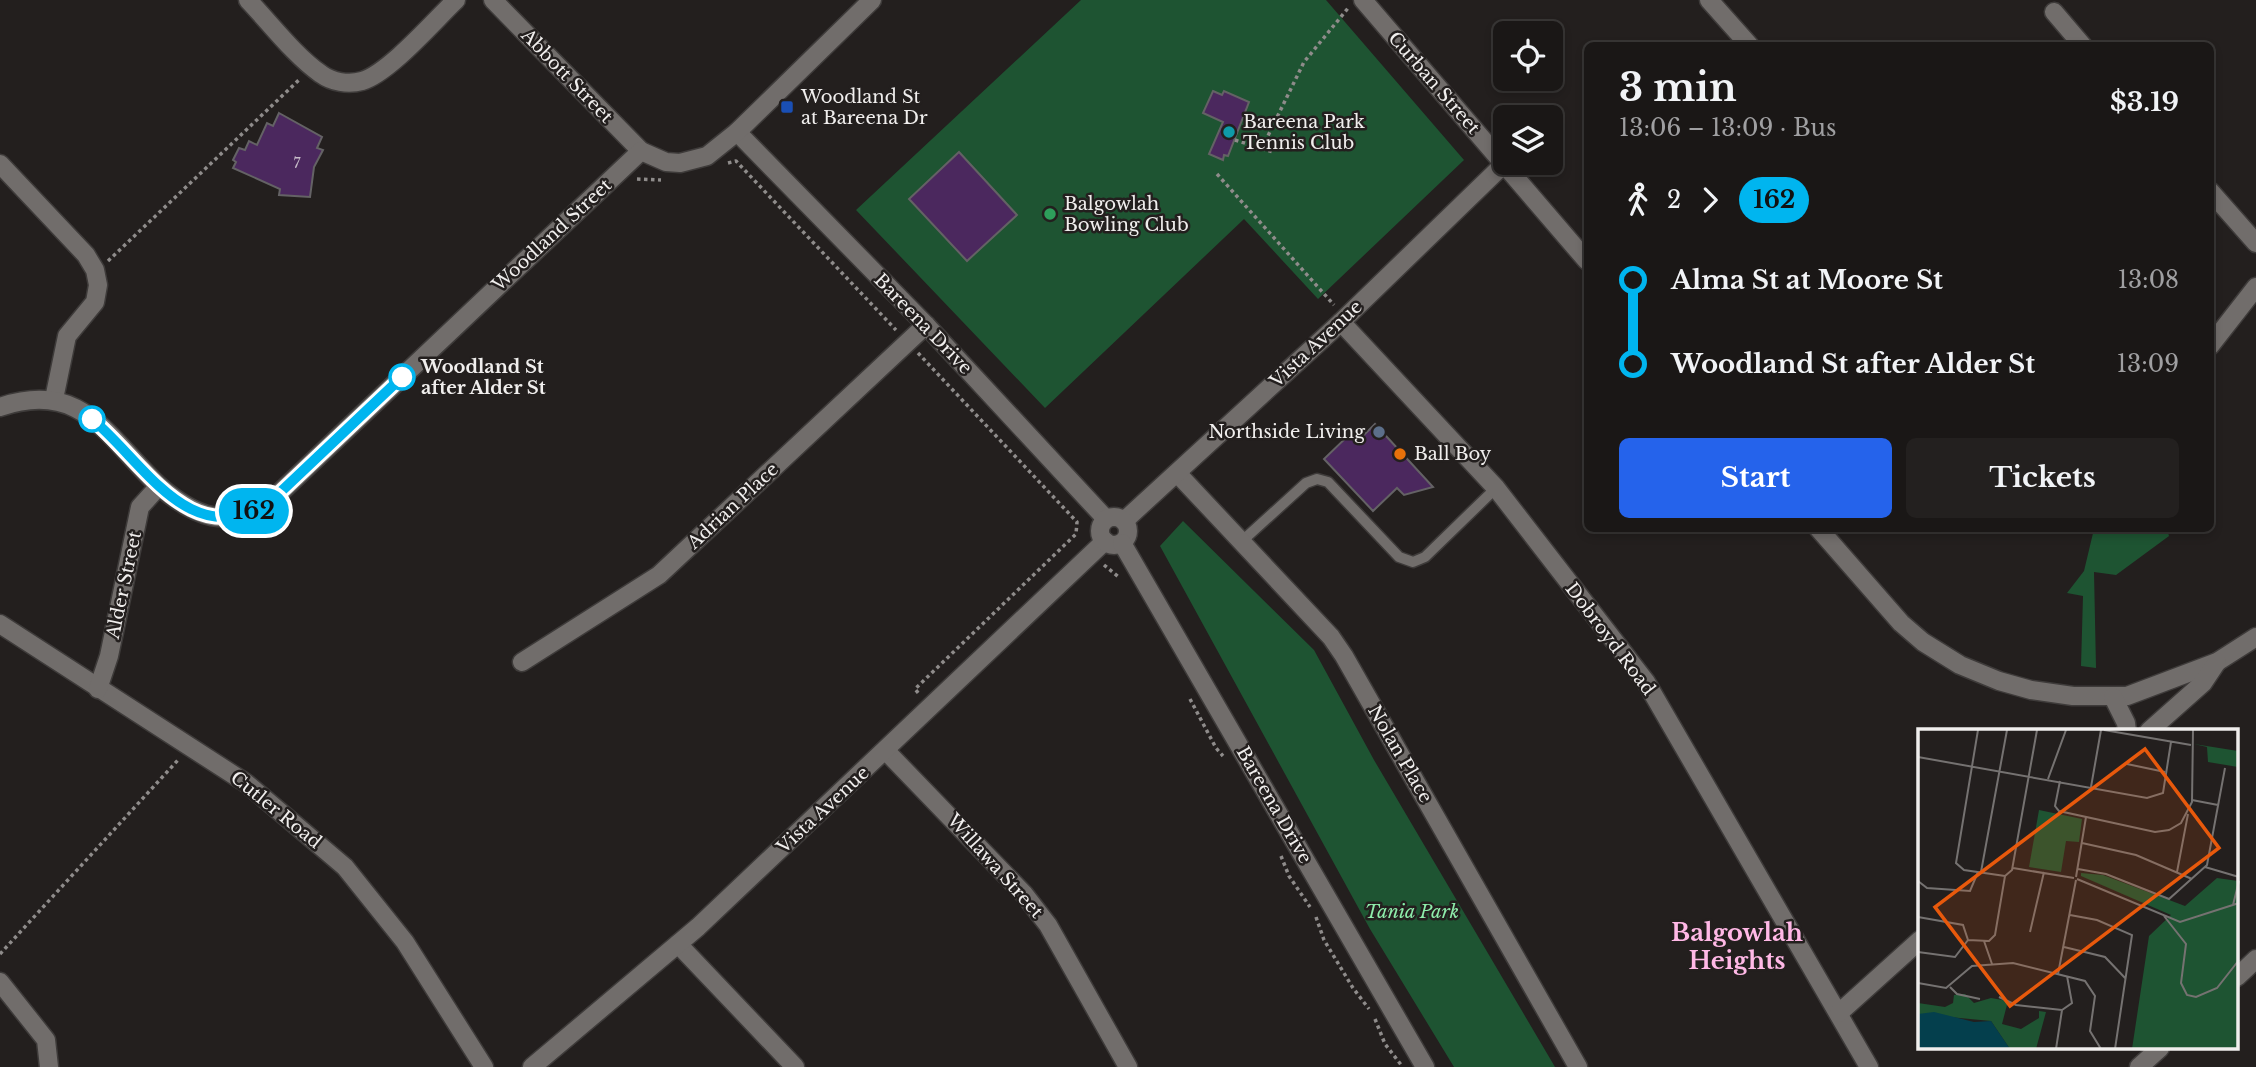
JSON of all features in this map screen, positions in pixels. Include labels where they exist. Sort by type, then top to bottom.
[{"type":"street","points":[[248,0],[312,67],[335,81],[349,83],[373,76],[456,0]]},
{"type":"street","name":"Abbott Street","points":[[494,0],[641,152]]},
{"type":"street","points":[[641,152],[666,162],[696,161],[718,149],[872,0]]},
{"type":"street","points":[[1709,0],[1746,42]]},
{"type":"street","name":"Curban Street","points":[[1357,2],[1493,151]]},
{"type":"street","points":[[2054,12],[2080,42]]},
{"type":"street","name":"Bareena Drive","points":[[737,132],[926,325],[1106,519]]},
{"type":"street","name":"Woodland Street","points":[[159,486],[176,501],[213,518],[242,516],[270,502],[641,152]]},
{"type":"street","points":[[0,163],[86,256],[95,270],[98,285],[95,302],[67,336],[54,399]]},
{"type":"street","name":"Vista Avenue","points":[[1124,521],[1341,322],[1493,174]]},
{"type":"street","name":"Curban Street","points":[[1514,175],[1584,257]]},
{"type":"street","points":[[2214,196],[2256,243]]},
{"type":"street","points":[[2214,341],[2256,287]]},
{"type":"street","name":"Dobroyd Road","points":[[1341,322],[1496,488],[1646,682],[1869,1067]]},
{"type":"street","name":"Adrian Place","points":[[522,663],[659,575],[926,325]]},
{"type":"street","points":[[0,407],[37,398],[54,399],[73,406],[105,429],[159,486]]},
{"type":"street","name":"Nolan Place","points":[[1177,474],[1331,637],[1344,656],[1578,1067]]},
{"type":"street","name":"Alder Street","points":[[98,689],[110,656],[140,507],[159,486]]},
{"type":"street","points":[[1117,517],[1124,521],[1128,532],[1107,545],[1101,537],[1100,529],[1106,519],[1117,517]]},
{"type":"street","points":[[1821,532],[1901,623],[1923,642],[1960,665],[1999,681],[2032,690],[2073,696],[2127,696],[2217,662],[2256,637]]},
{"type":"street","name":"Bareena Drive","points":[[1107,545],[1425,1067]]},
{"type":"street","name":"Vista Avenue","points":[[533,1067],[677,944],[1107,545]]},
{"type":"street","name":"Cutler Road","points":[[0,624],[246,783],[345,867],[405,942],[484,1067]]},
{"type":"street","points":[[2152,729],[2203,683],[2217,662]]},
{"type":"street","points":[[2113,697],[2127,729]]},
{"type":"street","name":"Willawa Street","points":[[886,751],[1024,894],[1048,925],[1128,1067]]},
{"type":"street","points":[[1839,1013],[1918,942]]},
{"type":"street","points":[[677,944],[795,1067]]},
{"type":"street","points":[[2238,975],[2256,959]]},
{"type":"street","points":[[0,982],[46,1040],[49,1067]]},
{"type":"street","points":[[2139,1067],[2158,1050]]},
{"type":"lane","points":[[1241,542],[1306,483],[1317,479],[1328,482],[1399,557],[1413,562],[1425,557],[1496,488]]},
{"type":"path","points":[[1262,148],[1304,62],[1357,2]]},
{"type":"path","points":[[95,270],[116,254],[312,67]]},
{"type":"path","points":[[1235,140],[1273,152]]},
{"type":"path","points":[[726,163],[736,161],[1077,522],[1076,534],[915,690],[931,706]]},
{"type":"path","points":[[1217,174],[1334,304],[1341,322]]},
{"type":"path","points":[[633,183],[637,179],[664,180]]},
{"type":"path","points":[[1063,506],[1071,508],[1086,524]]},
{"type":"path","points":[[1107,545],[1122,581]]},
{"type":"path","points":[[1037,571],[1044,575]]},
{"type":"path","points":[[1184,688],[1216,748],[1227,761]]},
{"type":"path","points":[[0,954],[181,757]]},
{"type":"path","points":[[1279,853],[1289,876],[1317,918],[1324,940],[1353,988],[1372,1013],[1385,1044],[1403,1067]]},
{"type":"green space","points":[[1081,0],[1326,0],[1464,160],[1318,299],[1244,219],[1045,408],[856,210]]},
{"type":"green space","name":"Tania Park","points":[[1183,521],[1314,650],[1374,760],[1555,1067],[1454,1067],[1370,929],[1160,546]]},
{"type":"green space","points":[[2093,532],[2168,532],[2169,536],[2116,575],[2094,572],[2096,668],[2081,666],[2083,596],[2067,593],[2084,571]]},
{"type":"building","name":"Bareena Park Tennis Club","points":[[1213,91],[1222,95],[1224,91],[1249,102],[1228,156],[1224,155],[1223,160],[1209,154],[1223,122],[1203,113]]},
{"type":"building","points":[[279,113],[322,137],[317,148],[323,150],[314,167],[310,197],[279,195],[280,189],[233,168],[236,162],[233,160],[239,148],[245,150],[249,141],[257,145],[267,123],[273,126]]},
{"type":"building","points":[[959,152],[1017,215],[967,261],[909,199]]},
{"type":"building","points":[[1375,424],[1433,487],[1404,495],[1397,488],[1373,511],[1324,459],[1355,429],[1363,436]]},
{"type":"bus line","name":"162","points":[[92,419],[176,501],[213,518],[242,516],[270,502],[402,377]]},
{"type":"place","name":"Woodland St at Bareena Dr","points":[[787,107]]},
{"type":"place","name":"Bareena Park Tennis Club","points":[[1229,132]]},
{"type":"place","name":"Balgowlah Bowling Club","points":[[1050,214]]},
{"type":"place","name":"Woodland St after Alder St","points":[[402,377]]},
{"type":"place","name":"Northside Living","points":[[1379,432]]},
{"type":"place","name":"Ball Boy","points":[[1400,454]]},
{"type":"district","name":"Balgowlah Heights","points":[[1737,947]]}]
